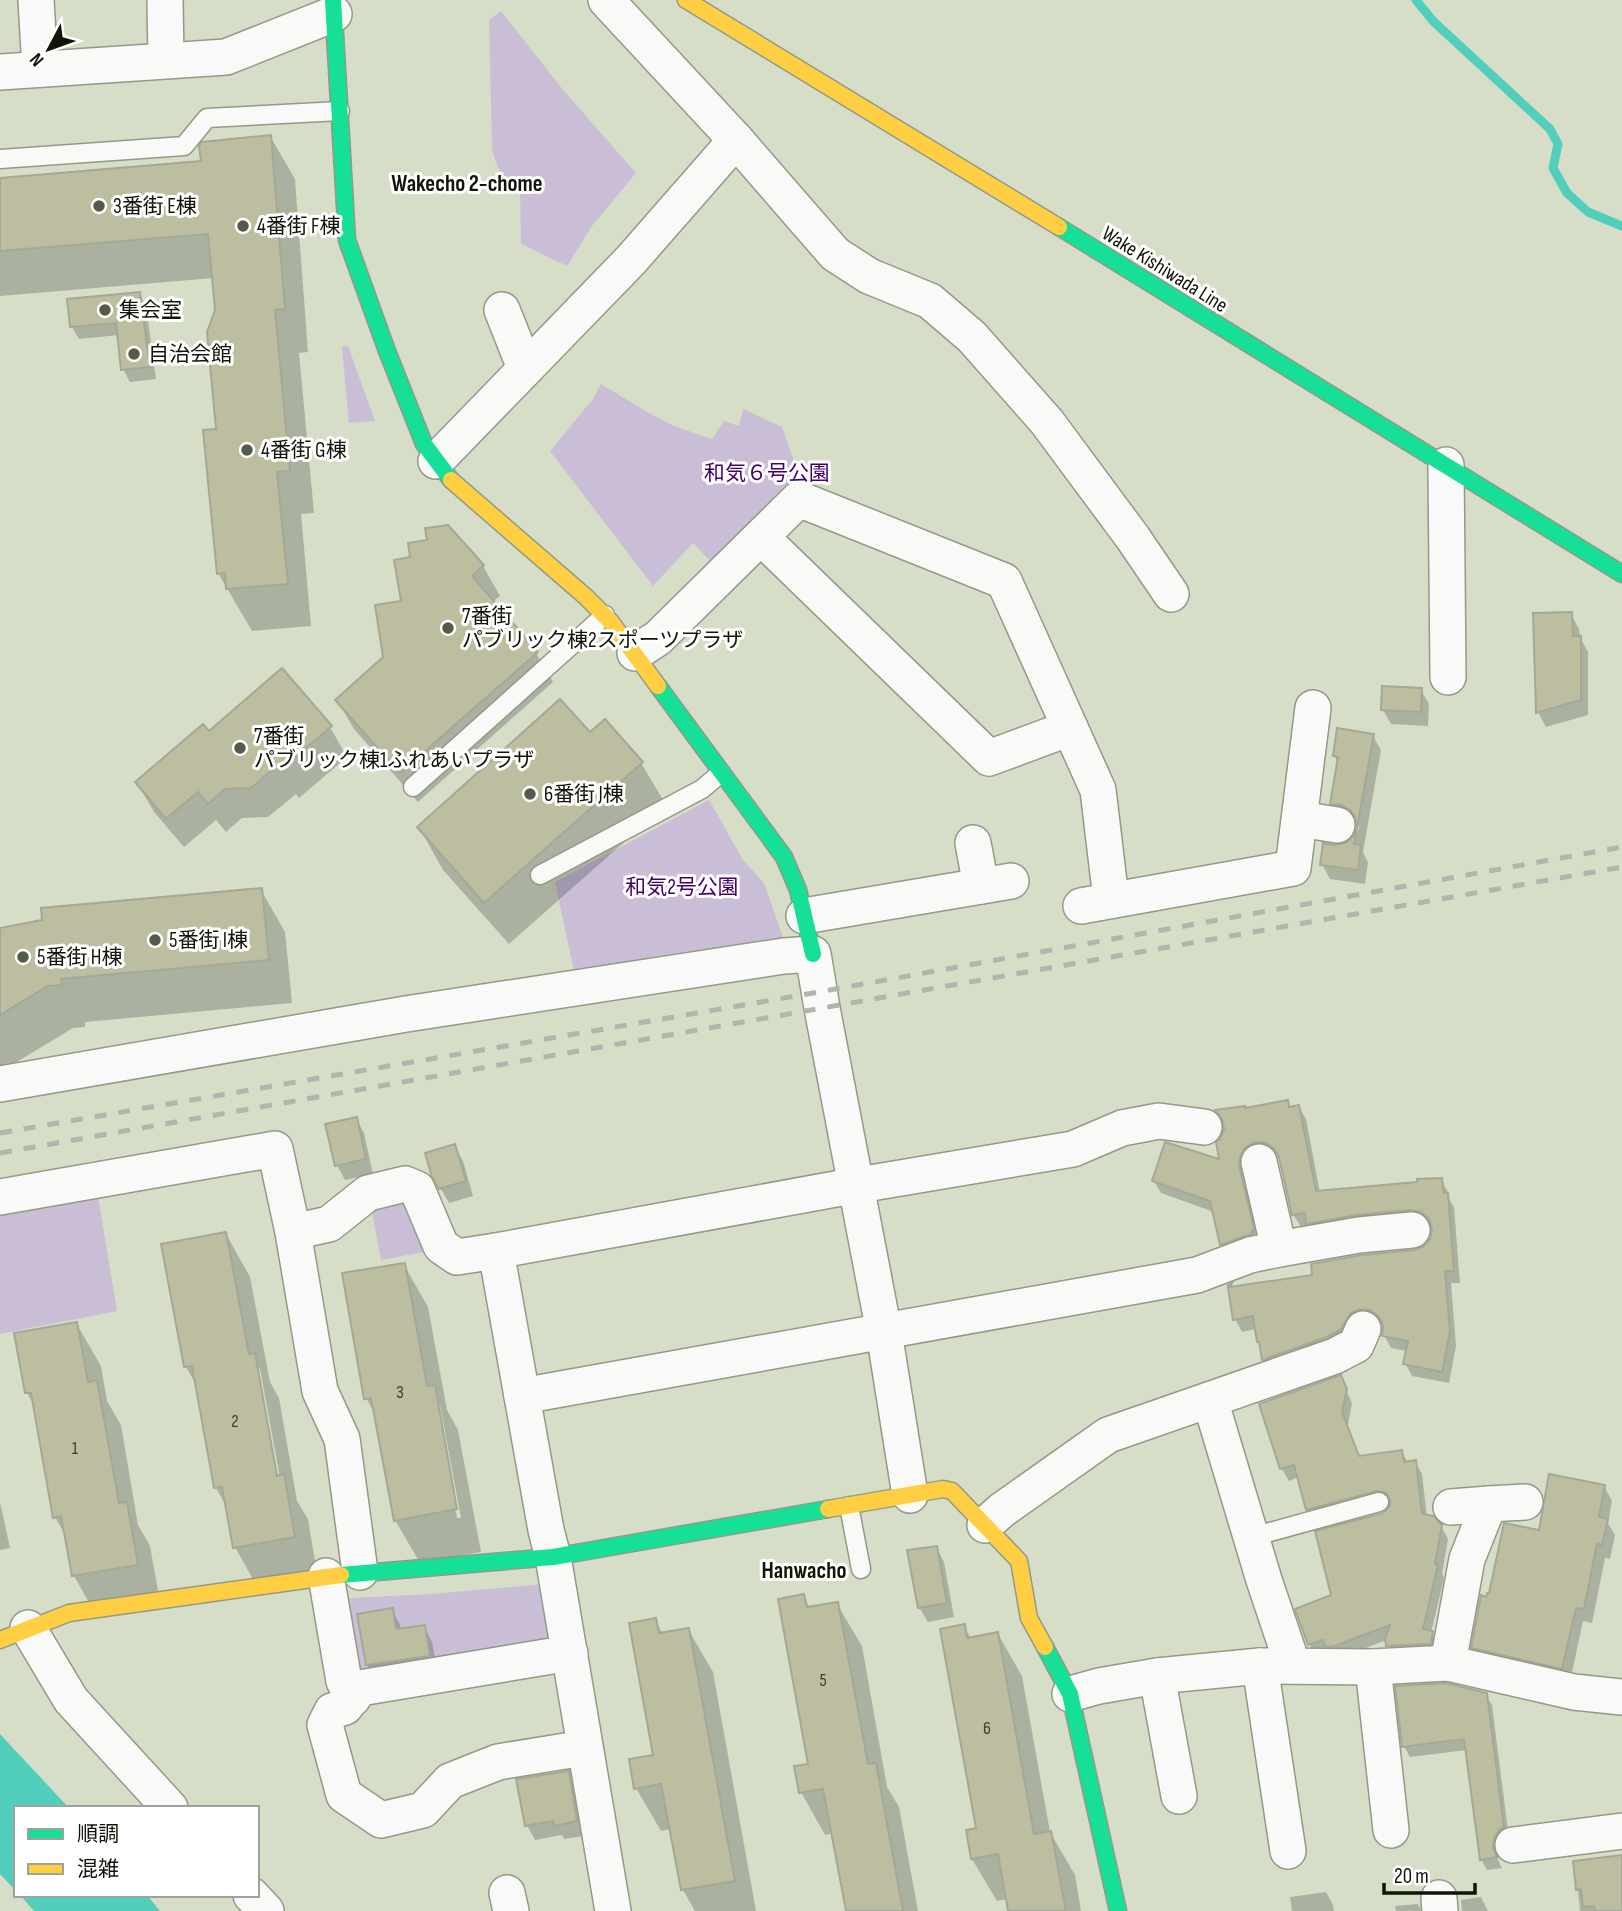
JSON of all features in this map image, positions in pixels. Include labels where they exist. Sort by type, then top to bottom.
[{"type":"street","points":[[36,0],[40,69]]},
{"type":"street","points":[[165,0],[166,60]]},
{"type":"street","points":[[606,0],[736,140],[835,254],[869,276],[930,301],[972,337],[1047,422],[1171,594]]},
{"type":"street","name":"Wake Kishiwada Line","points":[[686,0],[1622,574]]},
{"type":"street","points":[[0,72],[226,57],[334,7],[347,240],[387,351],[425,444],[450,479],[605,615],[784,857],[798,890],[813,954],[857,1185],[910,1495]]},
{"type":"street","points":[[436,461],[631,260],[736,140]]},
{"type":"street","points":[[502,310],[525,368]]},
{"type":"street","points":[[1446,465],[1433,620],[1448,677]]},
{"type":"street","points":[[635,653],[658,638],[799,499],[1004,581],[1098,790],[1096,902],[1293,869],[1312,708]]},
{"type":"street","points":[[761,537],[989,758],[1070,728]]},
{"type":"street","points":[[1300,819],[1337,825]]},
{"type":"street","points":[[804,916],[996,884],[973,843]]},
{"type":"street","points":[[0,1084],[406,1014],[784,956],[813,954]]},
{"type":"street","points":[[293,1232],[329,1224],[368,1193],[405,1184],[417,1189],[441,1246],[457,1257],[1073,1149],[1122,1128],[1159,1121],[1204,1127]]},
{"type":"street","points":[[0,1197],[275,1149],[293,1232],[320,1391],[342,1439],[360,1572]]},
{"type":"street","points":[[1259,1162],[1279,1250]]},
{"type":"street","points":[[522,1396],[1197,1275],[1250,1255],[1359,1235],[1412,1230]]},
{"type":"street","points":[[496,1251],[570,1653],[603,1909]]},
{"type":"street","points":[[985,1525],[1108,1435],[1335,1356],[1356,1345],[1363,1329]]},
{"type":"street","points":[[1210,1400],[1252,1537],[1276,1666],[1288,1851]]},
{"type":"street","points":[[168,1806],[71,1700],[7,1636],[69,1612],[360,1572],[553,1557],[943,1489],[952,1491],[1019,1561],[1029,1618],[1070,1694],[1118,1911]]},
{"type":"street","points":[[1451,1507],[1525,1502]]},
{"type":"street","points":[[1448,1663],[1466,1559],[1489,1504]]},
{"type":"street","points":[[326,1576],[344,1681],[353,1698]]},
{"type":"street","points":[[570,1653],[360,1688],[345,1707],[332,1711],[325,1725],[344,1795],[381,1820],[423,1810],[450,1781],[498,1762],[584,1748]]},
{"type":"street","points":[[1070,1694],[1157,1676],[1276,1666],[1373,1667],[1448,1663],[1574,1692],[1622,1697]]},
{"type":"street","points":[[1373,1667],[1391,1830]]},
{"type":"street","points":[[1157,1676],[1179,1797]]},
{"type":"street","points":[[1513,1845],[1622,1831]]},
{"type":"street","points":[[253,1897],[266,1911]]},
{"type":"lane","points":[[0,159],[184,146],[207,118],[340,111]]},
{"type":"lane","points":[[413,787],[605,615]]},
{"type":"lane","points":[[540,875],[702,789],[721,773]]},
{"type":"lane","points":[[1252,1537],[1379,1502]]},
{"type":"lane","points":[[849,1506],[861,1569]]},
{"type":"green space","points":[[501,11],[564,91],[636,173],[592,226],[567,266],[521,244],[520,194],[505,179],[493,155],[489,20]]},
{"type":"green space","points":[[348,346],[375,421],[349,423],[342,347]]},
{"type":"green space","name":"和気６号公園","points":[[601,384],[674,426],[712,439],[724,421],[739,426],[743,409],[782,427],[800,478],[713,564],[693,543],[653,586],[550,451],[593,399]]},
{"type":"green space","name":"和気2号公園","points":[[709,800],[743,860],[764,883],[784,940],[676,953],[574,971],[555,882]]},
{"type":"green space","points":[[97,1190],[117,1311],[0,1334],[0,1207]]},
{"type":"green space","points":[[403,1197],[430,1251],[381,1260],[371,1207]]},
{"type":"green space","points":[[545,1584],[554,1636],[547,1646],[365,1678],[353,1671],[345,1607],[350,1598]]},
{"type":"water","points":[[0,1734],[67,1806],[14,1806],[14,1889],[0,1874]]},
{"type":"water","points":[[22,1897],[149,1897],[160,1911],[34,1911]]},
{"type":"building","points":[[271,135],[285,309],[275,310],[290,471],[277,472],[288,584],[226,589],[225,573],[217,574],[203,430],[216,429],[207,332],[215,310],[208,234],[0,251],[0,178],[201,161],[199,146],[202,142]]},
{"type":"building","name":"集会室","points":[[140,292],[150,367],[121,370],[116,323],[70,327],[67,299]]},
{"type":"building","name":"7番街 パブリック棟2スポーツプラザ","points":[[448,525],[484,565],[472,576],[538,652],[400,773],[335,700],[383,657],[375,605],[401,601],[394,560],[410,557],[408,543],[427,540],[425,528]]},
{"type":"building","points":[[1572,612],[1573,636],[1581,636],[1581,700],[1536,713],[1533,613]]},
{"type":"building","name":"7番街 パブリック棟1ふれあいプラザ","points":[[282,668],[332,726],[281,769],[278,765],[251,788],[225,789],[208,804],[198,792],[166,819],[135,782],[203,724],[209,731]]},
{"type":"building","points":[[1382,686],[1422,688],[1421,712],[1381,710]]},
{"type":"building","name":"6番街 J棟","points":[[560,699],[590,732],[605,719],[643,762],[484,903],[417,827]]},
{"type":"building","points":[[1337,728],[1374,734],[1357,828],[1355,817],[1350,810],[1341,805],[1330,804],[1338,757],[1333,756]]},
{"type":"building","points":[[1357,828],[1354,844],[1361,845],[1358,870],[1320,865],[1323,843],[1345,843],[1353,837]]},
{"type":"building","name":"5番街 I棟","points":[[262,888],[269,960],[61,979],[62,985],[48,986],[0,1015],[0,928],[42,920],[41,908]]},
{"type":"building","points":[[1288,1100],[1289,1107],[1299,1105],[1316,1191],[1442,1178],[1444,1193],[1448,1193],[1454,1271],[1445,1271],[1450,1332],[1442,1372],[1403,1364],[1408,1341],[1382,1336],[1383,1326],[1379,1317],[1370,1310],[1361,1309],[1351,1313],[1340,1330],[1327,1337],[1262,1360],[1253,1316],[1233,1320],[1228,1288],[1232,1283],[1230,1287],[1312,1275],[1311,1264],[1423,1247],[1430,1239],[1432,1229],[1429,1219],[1421,1212],[1410,1210],[1357,1215],[1306,1224],[1305,1213],[1292,1215],[1279,1157],[1266,1143],[1255,1142],[1245,1148],[1239,1166],[1254,1228],[1251,1234],[1220,1245],[1210,1201],[1152,1181],[1165,1142],[1219,1159],[1216,1142],[1224,1129],[1222,1119],[1215,1110]]},
{"type":"building","points":[[357,1117],[366,1159],[335,1166],[325,1124]]},
{"type":"building","points":[[455,1144],[466,1181],[439,1189],[432,1177],[425,1153]]},
{"type":"building","points":[[226,1232],[249,1354],[255,1353],[277,1476],[284,1474],[295,1537],[233,1548],[222,1487],[214,1488],[192,1366],[184,1367],[161,1244]]},
{"type":"building","points":[[405,1263],[427,1386],[435,1385],[457,1509],[394,1521],[371,1398],[364,1399],[342,1273]]},
{"type":"building","points":[[77,1322],[88,1382],[97,1380],[119,1503],[127,1502],[138,1565],[72,1576],[61,1516],[53,1518],[31,1393],[25,1393],[14,1333]]},
{"type":"building","points":[[1341,1375],[1347,1389],[1342,1412],[1359,1456],[1402,1450],[1404,1462],[1416,1460],[1422,1514],[1434,1516],[1442,1525],[1435,1564],[1438,1565],[1423,1629],[1433,1631],[1431,1644],[1386,1646],[1385,1639],[1390,1625],[1332,1647],[1325,1646],[1323,1640],[1308,1645],[1295,1609],[1331,1595],[1315,1531],[1383,1513],[1390,1506],[1390,1500],[1386,1493],[1377,1491],[1306,1510],[1294,1465],[1280,1469],[1259,1404]]},
{"type":"building","points":[[1549,1474],[1605,1485],[1599,1517],[1608,1519],[1602,1545],[1597,1544],[1584,1609],[1576,1608],[1562,1669],[1471,1648],[1481,1595],[1486,1597],[1489,1593],[1504,1523],[1539,1530]]},
{"type":"building","points":[[937,1546],[947,1603],[918,1608],[907,1550]]},
{"type":"building","points":[[804,1594],[807,1607],[838,1602],[868,1764],[876,1763],[903,1911],[846,1911],[823,1789],[799,1793],[794,1766],[808,1764],[778,1599]]},
{"type":"building","points":[[393,1608],[396,1629],[425,1625],[430,1656],[366,1665],[357,1614]]},
{"type":"building","points":[[656,1618],[659,1633],[689,1628],[735,1881],[681,1890],[661,1784],[634,1789],[629,1759],[653,1755],[629,1623]]},
{"type":"building","points":[[965,1624],[967,1638],[998,1632],[1034,1834],[1051,1831],[1066,1911],[1008,1911],[998,1854],[971,1859],[966,1830],[976,1828],[940,1629]]},
{"type":"building","points":[[1446,1683],[1487,1693],[1504,1828],[1500,1829],[1494,1838],[1493,1848],[1497,1857],[1480,1860],[1464,1739],[1402,1747],[1395,1686]]},
{"type":"building","points":[[569,1771],[577,1821],[554,1826],[553,1821],[525,1826],[516,1779]]},
{"type":"building","points":[[1622,1855],[1622,1911],[1595,1911],[1594,1906],[1583,1907],[1581,1889],[1576,1890],[1573,1861]]},
{"type":"waterway","points":[[1416,0],[1433,21],[1550,129],[1558,144],[1553,168],[1567,193],[1588,212],[1622,226]]},
{"type":"railway","points":[[0,1133],[819,992],[1622,847]]},
{"type":"railway","points":[[0,1153],[1622,867]]},
{"type":"traffic: fast","points":[[333,0],[347,240],[424,444],[451,480]]},
{"type":"traffic: fast","points":[[1059,227],[1622,574]]},
{"type":"traffic: fast","points":[[658,686],[784,857],[798,890],[813,954]]},
{"type":"traffic: fast","points":[[341,1575],[553,1557],[828,1509]]},
{"type":"traffic: fast","points":[[1045,1647],[1070,1694],[1118,1911]]},
{"type":"traffic: slow","points":[[686,0],[1059,227]]},
{"type":"traffic: slow","points":[[451,480],[586,597],[611,622],[658,686]]},
{"type":"traffic: slow","points":[[828,1509],[943,1489],[952,1491],[1019,1561],[1029,1618],[1045,1647]]},
{"type":"traffic: slow","points":[[0,1640],[69,1613],[341,1575]]},
{"type":"place","name":"3番街 E棟","points":[[99,206]]},
{"type":"place","name":"4番街 F棟","points":[[243,226]]},
{"type":"place","name":"集会室","points":[[105,310]]},
{"type":"place","name":"自治会館","points":[[134,354]]},
{"type":"place","name":"4番街 G棟","points":[[247,450]]},
{"type":"place","name":"7番街 パブリック棟2スポーツプラザ","points":[[448,628]]},
{"type":"place","name":"7番街 パブリック棟1ふれあいプラザ","points":[[240,748]]},
{"type":"place","name":"6番街 J棟","points":[[530,794]]},
{"type":"place","name":"5番街 I棟","points":[[155,940]]},
{"type":"place","name":"5番街 H棟","points":[[23,957]]},
{"type":"district","name":"Wakecho 2-chome","points":[[467,183]]},
{"type":"district","name":"Hanwacho","points":[[804,1570]]}]
